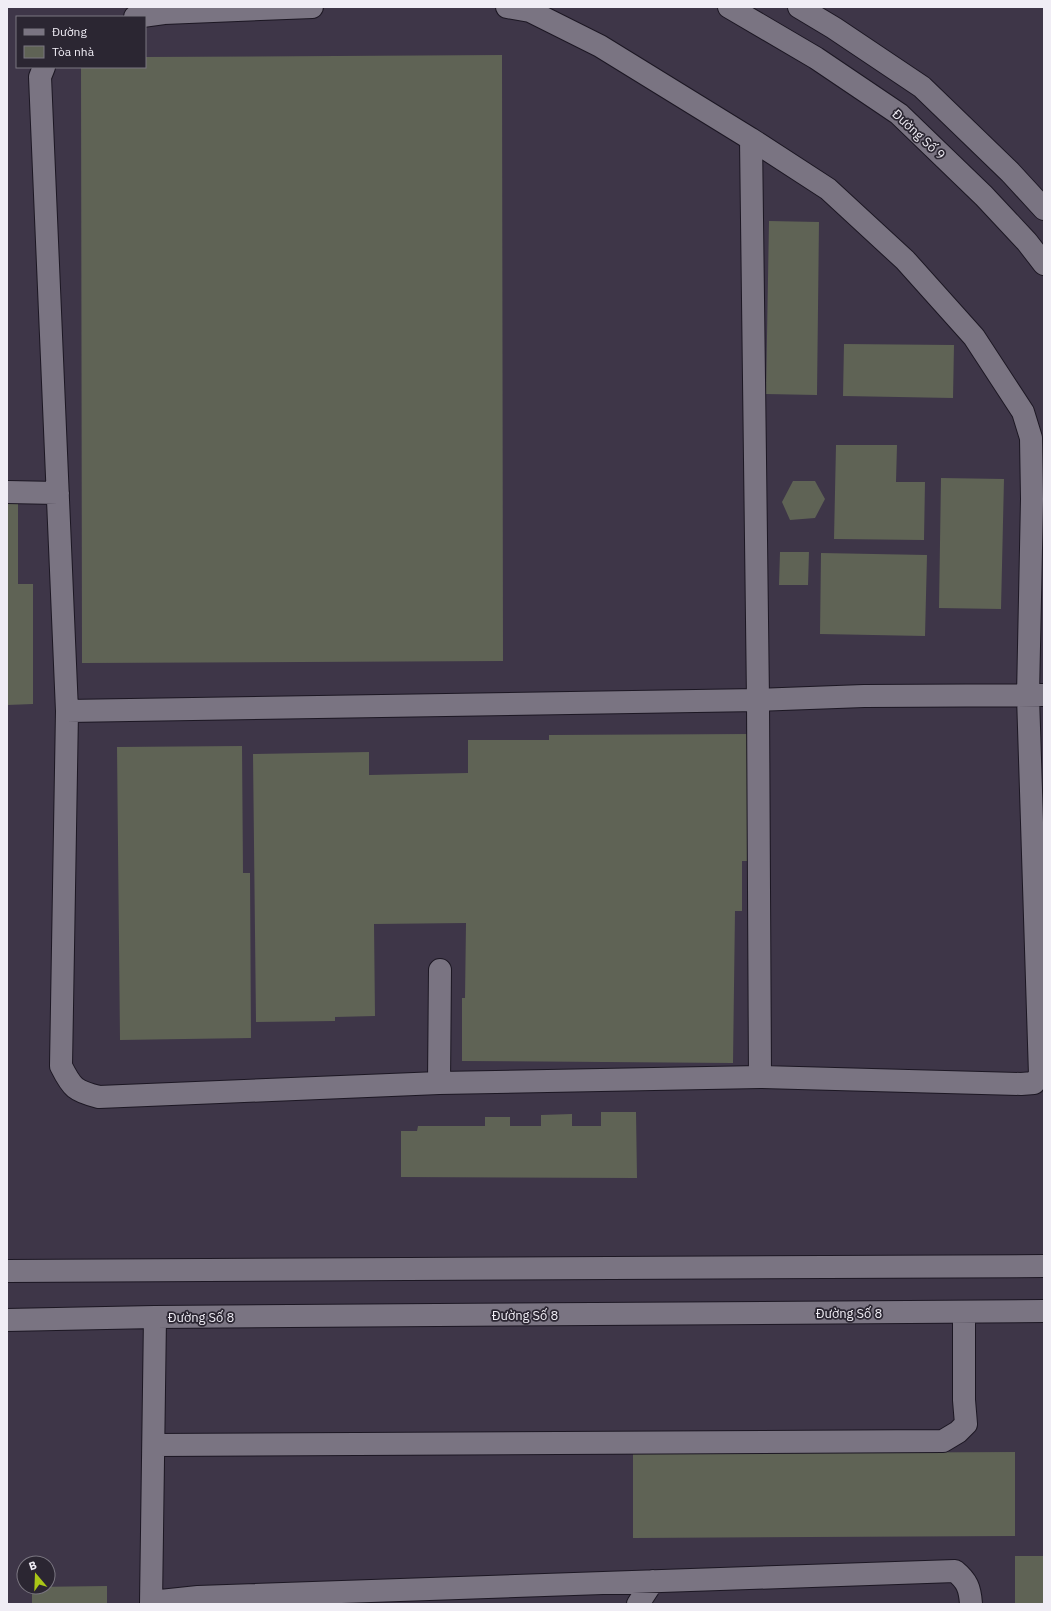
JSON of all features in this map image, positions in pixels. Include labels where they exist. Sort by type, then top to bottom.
[{"type":"street","points":[[142,16],[164,13],[312,7]]},
{"type":"street","points":[[44,68],[40,77],[67,711],[61,1066],[71,1085],[85,1093],[99,1097],[439,1083],[760,1077],[1021,1084],[1034,1082],[1040,1076],[1036,696],[1031,438],[1023,412],[974,338],[905,260],[828,189],[751,139],[600,46],[530,11],[507,7]]},
{"type":"street","name":"Đường Số 9","points":[[729,7],[816,58],[899,114],[984,196],[1044,264]]},
{"type":"street","points":[[799,7],[834,28],[922,87],[1010,172],[1044,209]]},
{"type":"street","points":[[751,139],[758,700],[760,1077]]},
{"type":"street","points":[[7,492],[58,493]]},
{"type":"street","points":[[67,711],[758,700],[864,696],[1036,696]]},
{"type":"street","points":[[439,1083],[440,970]]},
{"type":"street","points":[[7,1271],[1044,1266]]},
{"type":"street","name":"Đường Số 8","points":[[7,1320],[155,1317],[1044,1311]]},
{"type":"street","points":[[154,1445],[943,1441],[958,1432],[966,1424],[964,1400],[964,1312]]},
{"type":"street","points":[[155,1317],[151,1603],[198,1597],[484,1596],[653,1581],[955,1571],[963,1578],[970,1591],[970,1604]]},
{"type":"street","points":[[638,1604],[653,1581]]},
{"type":"shaded area","points":[[7,7],[1044,7],[1044,1604],[7,1604]]},
{"type":"building","points":[[502,55],[503,661],[82,663],[81,68],[146,68],[146,57]]},
{"type":"building","points":[[769,221],[819,222],[817,395],[766,394]]},
{"type":"building","points":[[844,344],[954,345],[953,398],[843,396]]},
{"type":"building","points":[[836,445],[897,445],[896,482],[925,482],[924,540],[834,539]]},
{"type":"building","points":[[941,478],[1004,479],[1001,609],[939,608]]},
{"type":"building","points":[[793,481],[815,481],[825,499],[815,518],[790,520],[782,502]]},
{"type":"building","points":[[7,499],[18,499],[18,584],[33,584],[33,704],[7,705]]},
{"type":"building","points":[[780,552],[809,552],[808,585],[779,585]]},
{"type":"building","points":[[821,553],[927,555],[925,636],[820,634]]},
{"type":"building","points":[[750,734],[750,861],[742,861],[742,911],[735,911],[733,1063],[462,1061],[462,998],[465,998],[466,923],[374,924],[375,1016],[335,1017],[335,1021],[256,1022],[253,754],[369,752],[369,775],[468,773],[468,740],[549,740],[549,735]]},
{"type":"building","points":[[242,746],[243,873],[250,873],[251,1038],[120,1040],[117,747]]},
{"type":"building","points":[[601,1112],[636,1112],[637,1178],[401,1177],[401,1131],[417,1131],[418,1126],[485,1126],[485,1117],[510,1117],[510,1126],[541,1126],[541,1115],[572,1114],[572,1126],[601,1126]]},
{"type":"building","points":[[1015,1452],[1015,1536],[633,1538],[633,1454]]},
{"type":"building","points":[[1015,1556],[1044,1556],[1044,1604],[1015,1604]]},
{"type":"building","points":[[107,1586],[107,1604],[32,1604],[32,1595],[56,1595],[56,1587]]}]
